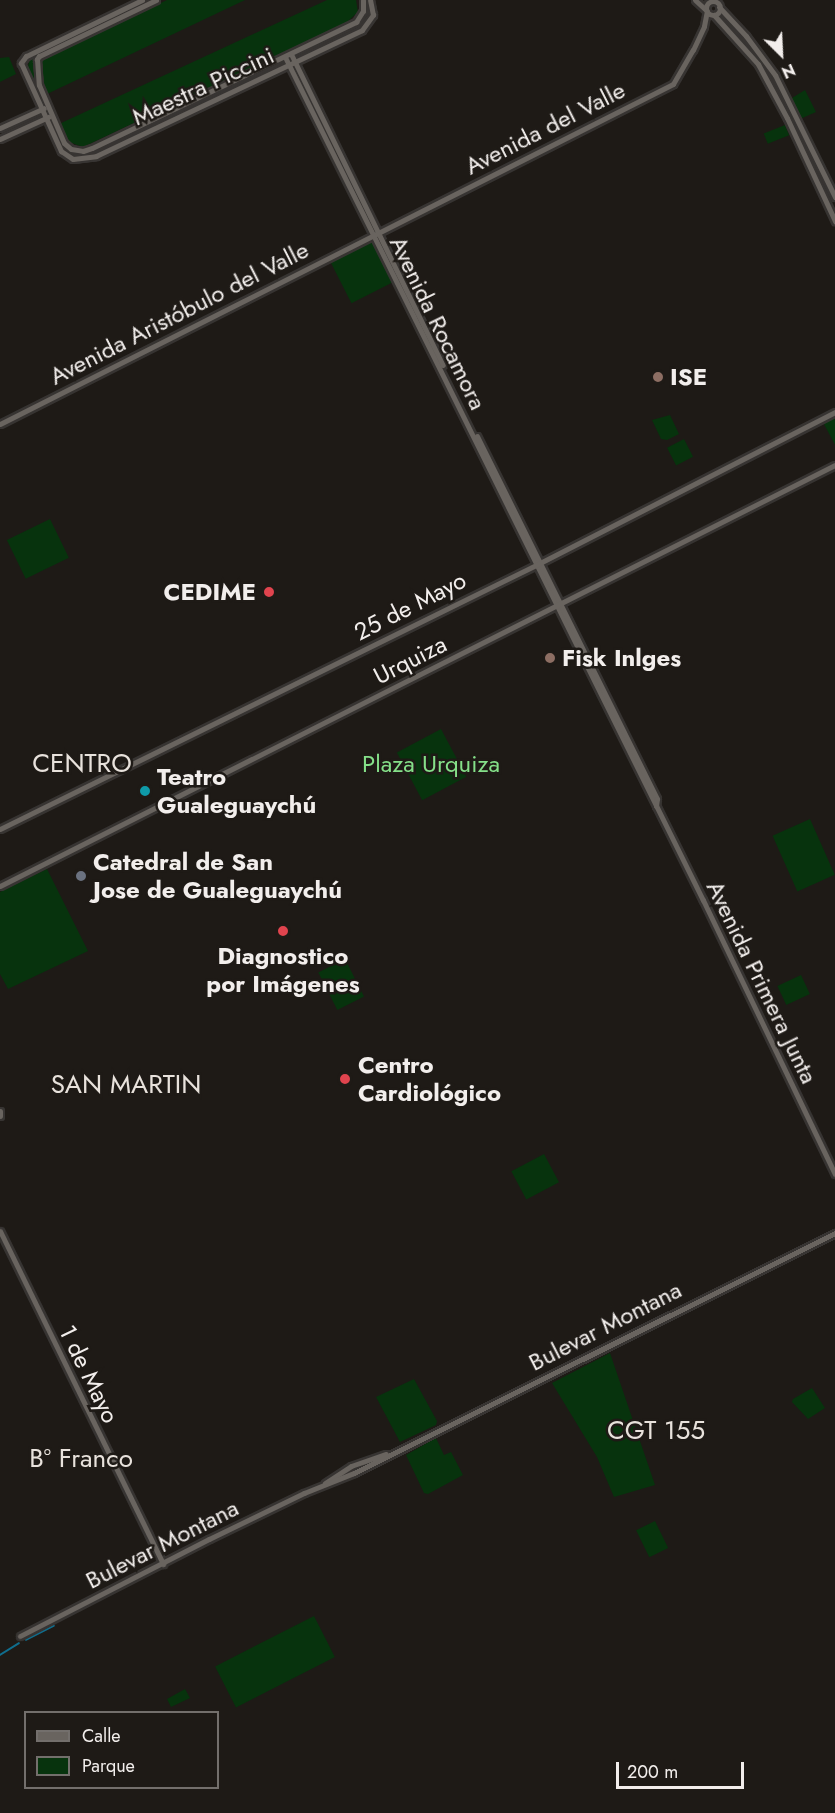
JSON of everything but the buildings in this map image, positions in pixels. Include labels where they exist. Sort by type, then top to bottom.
[{"type":"main road","points":[[0,139],[49,117],[22,67],[24,58],[142,0]]},
{"type":"main road","points":[[45,108],[38,81],[39,56],[156,0]]},
{"type":"main road","name":"Maestra Piccini","points":[[49,117],[68,147],[83,151],[356,22],[363,10],[363,0]]},
{"type":"main road","name":"Maestra Piccini","points":[[49,117],[61,151],[73,159],[87,159],[362,30],[373,15],[370,0]]},
{"type":"main road","points":[[695,0],[714,15],[758,64],[787,118],[835,220]]},
{"type":"main road","points":[[704,26],[707,10],[715,2]]},
{"type":"main road","points":[[704,26],[719,11],[715,2]]},
{"type":"main road","points":[[715,2],[746,36],[775,75],[835,196]]},
{"type":"main road","name":"Avenida del Valle","points":[[376,234],[673,84],[704,26]]},
{"type":"main road","name":"Avenida Rocamora","points":[[288,56],[558,605]]},
{"type":"main road","points":[[0,128],[45,108]]},
{"type":"main road","name":"Avenida Aristóbulo del Valle","points":[[0,423],[376,234]]},
{"type":"main road","name":"25 de Mayo","points":[[0,829],[538,563],[835,412]]},
{"type":"main road","name":"Urquiza","points":[[0,886],[835,465]]},
{"type":"main road","name":"Avenida Primera Junta","points":[[558,605],[835,1174]]},
{"type":"main road","name":"1 de Mayo","points":[[0,1231],[163,1564]]},
{"type":"main road","name":"Bulevar Montana","points":[[20,1636],[835,1233]]},
{"type":"green space","points":[[167,0],[245,0],[45,95],[42,88],[41,59]]},
{"type":"green space","points":[[327,0],[356,0],[358,12],[346,23],[83,147],[66,141],[59,124]]},
{"type":"green space","points":[[728,20],[763,60],[777,87],[774,87],[759,63],[725,24]]},
{"type":"green space","points":[[31,56],[35,58],[36,87],[42,100],[40,102],[27,69]]},
{"type":"green space","points":[[9,57],[16,74],[0,82],[0,58]]},
{"type":"green space","points":[[805,90],[816,112],[800,119],[791,102],[792,98]]},
{"type":"green space","points":[[785,125],[789,135],[768,144],[764,134]]},
{"type":"green space","points":[[803,144],[807,144],[822,180],[818,179]]},
{"type":"green space","points":[[372,240],[393,282],[351,303],[330,261]]},
{"type":"green space","points":[[670,415],[679,434],[667,440],[661,439],[652,420]]},
{"type":"green space","points":[[835,416],[835,445],[824,424]]},
{"type":"green space","points":[[684,439],[693,457],[676,465],[667,448]]},
{"type":"green space","points":[[50,519],[69,558],[26,579],[7,540]]},
{"type":"green space","name":"Plaza Urquiza","points":[[441,729],[466,777],[422,800],[397,752]]},
{"type":"green space","points":[[810,819],[835,875],[797,891],[773,836]]},
{"type":"green space","points":[[47,869],[88,951],[8,989],[0,974],[0,892]]},
{"type":"green space","points":[[345,959],[364,996],[337,1010],[318,973]]},
{"type":"green space","points":[[801,975],[810,994],[786,1005],[777,986]]},
{"type":"green space","points":[[544,1154],[559,1182],[526,1200],[511,1171]]},
{"type":"green space","points":[[610,1353],[655,1485],[614,1497],[597,1457],[552,1383]]},
{"type":"green space","points":[[414,1379],[437,1421],[436,1425],[400,1442],[376,1397]]},
{"type":"green space","points":[[812,1388],[825,1408],[808,1419],[792,1402],[793,1399]]},
{"type":"green space","points":[[436,1438],[444,1455],[451,1452],[463,1475],[428,1494],[424,1493],[406,1455]]},
{"type":"green space","points":[[655,1521],[668,1548],[649,1557],[636,1530]]},
{"type":"green space","points":[[314,1616],[335,1657],[236,1707],[215,1666]]},
{"type":"green space","points":[[185,1689],[190,1698],[171,1707],[167,1699]]},
{"type":"waterway","points":[[26,1640],[54,1626]]},
{"type":"waterway","points":[[0,1655],[19,1643]]},
{"type":"place","name":"ISE","points":[[658,377]]},
{"type":"place","name":"CEDIME","points":[[269,592]]},
{"type":"place","name":"Fisk Inlges","points":[[550,658]]},
{"type":"place","name":"Teatro Gualeguaychú","points":[[145,791]]},
{"type":"place","name":"Catedral de San Jose de Gualeguaychú","points":[[81,876]]},
{"type":"place","name":"Diagnostico por Imágenes","points":[[283,931]]},
{"type":"place","name":"Centro Cardiológico","points":[[345,1079]]},
{"type":"district","name":"CENTRO","points":[[82,764]]},
{"type":"district","name":"SAN MARTIN","points":[[126,1085]]},
{"type":"district","name":"CGT 155","points":[[656,1431]]},
{"type":"district","name":"Bº Franco","points":[[81,1459]]}]
